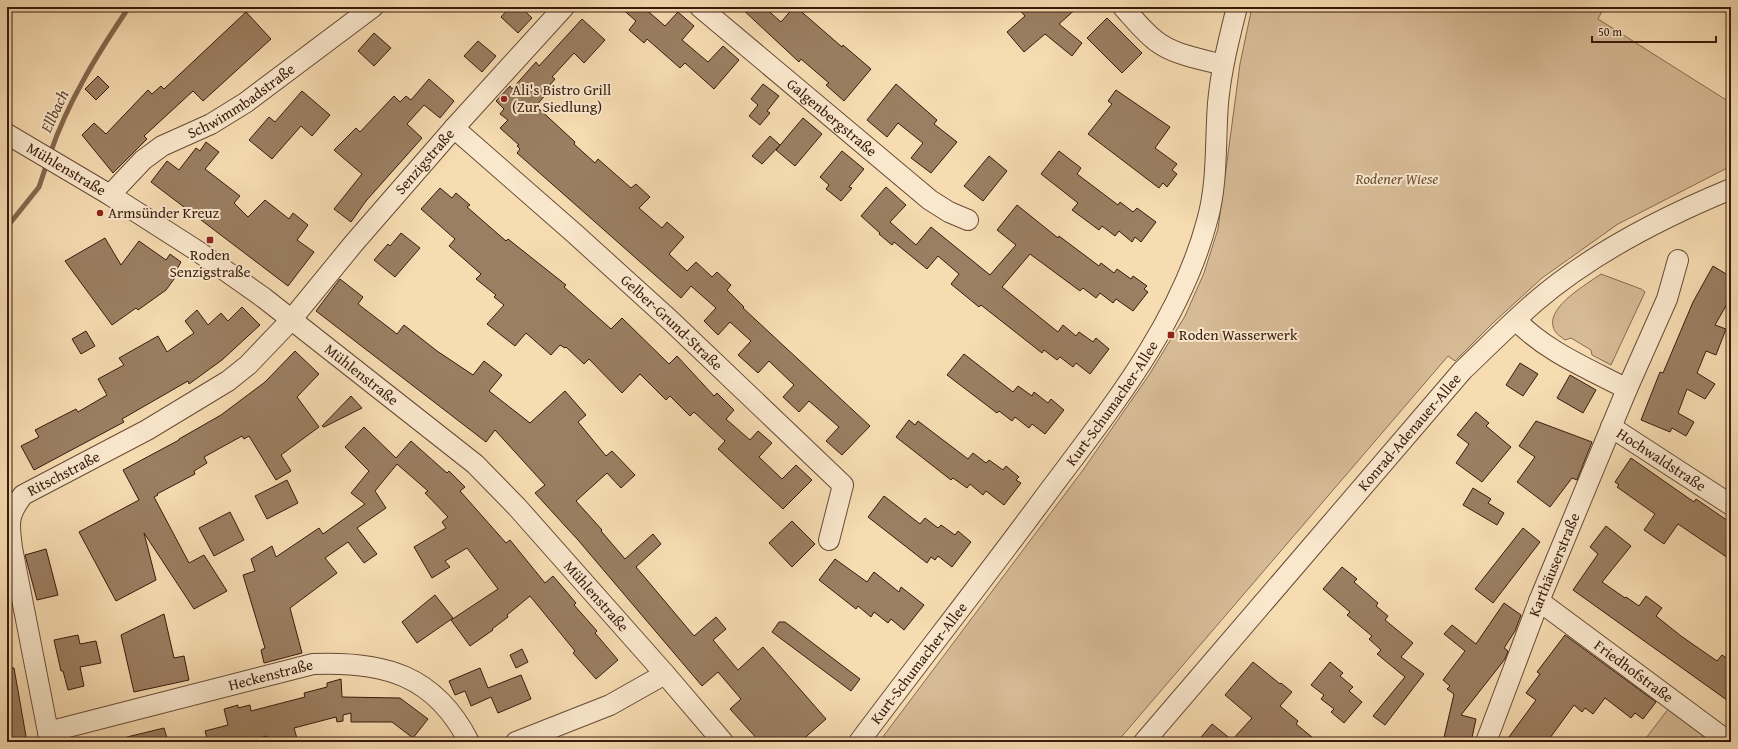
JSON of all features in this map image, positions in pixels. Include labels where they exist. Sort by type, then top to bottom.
[{"type":"street","name":"Schwimmbadstraße","points":[[110,195],[143,160],[162,146],[211,124],[245,103],[373,7]]},
{"type":"street","name":"Senzigstraße","points":[[291,320],[354,243],[454,128],[564,7]]},
{"type":"street","name":"Galgenbergstraße","points":[[700,7],[930,200],[949,212],[968,220]]},
{"type":"street","points":[[1123,7],[1140,26],[1161,44],[1187,56],[1223,66]]},
{"type":"street","name":"Kurt-Schumacher-Allee","points":[[859,742],[1102,421],[1142,363],[1182,289],[1208,220],[1216,151],[1218,102],[1223,66],[1237,7]]},
{"type":"street","name":"Gelber-Grund-Straße","points":[[454,128],[574,233],[671,321],[843,485],[829,540]]},
{"type":"street","name":"Mühlenstraße","points":[[7,134],[110,195],[199,252],[264,298],[457,449],[481,470],[517,507],[665,674],[723,742]]},
{"type":"street","name":"Konrad-Adenauer-Allee","points":[[1144,742],[1462,371],[1536,301],[1585,265],[1682,210],[1731,189]]},
{"type":"street","name":"Karthäuserstraße","points":[[1486,742],[1539,601],[1627,389],[1668,297],[1678,260]]},
{"type":"street","name":"Ritschstraße","points":[[49,737],[12,548],[10,528],[12,509],[23,495],[148,430],[228,381],[248,365],[291,320]]},
{"type":"street","points":[[1516,320],[1529,334],[1545,344],[1627,389]]},
{"type":"street","name":"Hochwaldstraße","points":[[1611,427],[1731,505]]},
{"type":"street","name":"Friedhofstraße","points":[[1539,601],[1729,742]]},
{"type":"street","name":"Heckenstraße","points":[[49,737],[313,664],[342,664],[374,667],[398,674],[419,684],[444,703],[461,727],[469,742]]},
{"type":"street","points":[[516,742],[610,704],[665,674]]},
{"type":"green space","name":"Rodener Wiese","points":[[1252,7],[1604,7],[1598,19],[1731,103],[1731,166],[1618,224],[1542,278],[1493,323],[1455,361],[1448,356],[1117,742],[879,742],[1083,470],[1149,375],[1185,316],[1204,273],[1218,229],[1240,64]]},
{"type":"green space","points":[[1601,274],[1641,289],[1645,292],[1611,365],[1592,355],[1591,350],[1571,338],[1565,340],[1559,336],[1553,326],[1553,318],[1562,303]]},
{"type":"green space","points":[[1669,708],[1716,742],[1643,742]]},
{"type":"building","points":[[510,7],[521,7],[532,18],[518,33],[501,17]]},
{"type":"building","points":[[620,7],[643,7],[665,26],[678,12],[694,26],[682,40],[708,62],[723,46],[739,60],[714,89],[685,63],[680,68],[647,39],[644,43],[629,30],[636,21]]},
{"type":"building","points":[[740,7],[764,7],[781,22],[794,7],[796,7],[842,47],[843,45],[871,69],[844,101],[826,85],[829,83],[801,59],[799,62]]},
{"type":"building","points":[[1017,7],[1078,7],[1059,24],[1082,43],[1072,56],[1045,34],[1024,52],[1007,32],[1025,16]]},
{"type":"building","points":[[246,12],[271,39],[203,101],[193,91],[144,136],[147,139],[113,173],[82,135],[94,123],[106,134],[148,90],[152,94],[161,86],[164,89]]},
{"type":"building","points":[[1107,18],[1142,53],[1122,73],[1087,38]]},
{"type":"building","points":[[582,19],[605,40],[584,63],[574,53],[552,77],[555,79],[545,91],[547,93],[536,106],[575,142],[574,144],[595,163],[598,159],[631,188],[636,184],[650,197],[639,208],[662,228],[667,222],[684,237],[669,254],[687,271],[696,262],[712,277],[717,272],[731,285],[727,290],[744,307],[743,308],[870,426],[842,455],[826,441],[839,427],[809,401],[799,412],[783,397],[794,385],[769,361],[758,373],[738,355],[751,341],[730,322],[718,335],[704,321],[716,308],[691,286],[681,298],[517,153],[520,149],[517,146],[519,145],[500,128],[508,120],[500,114],[504,109],[496,101],[510,86],[512,89],[536,62],[539,66]]},
{"type":"building","points":[[374,33],[391,48],[374,66],[358,51]]},
{"type":"building","points":[[478,41],[496,56],[482,72],[464,56]]},
{"type":"building","points":[[98,76],[109,87],[96,100],[85,89]]},
{"type":"building","points":[[429,79],[454,101],[440,118],[424,105],[407,124],[422,138],[366,201],[351,222],[334,209],[362,174],[334,150],[356,128],[360,132],[394,96],[400,102],[406,96],[411,100]]},
{"type":"building","points":[[763,84],[779,96],[767,111],[770,113],[760,125],[749,116],[758,105],[751,99]]},
{"type":"building","points":[[896,84],[937,120],[934,124],[957,142],[931,173],[911,158],[923,143],[898,123],[887,137],[867,120]]},
{"type":"building","points":[[1116,90],[1170,127],[1155,148],[1177,164],[1172,170],[1177,174],[1167,187],[1163,183],[1159,188],[1088,134],[1112,104],[1108,101]]},
{"type":"building","points":[[302,91],[330,115],[312,136],[301,126],[272,159],[249,140],[269,117],[275,122]]},
{"type":"building","points":[[803,118],[822,134],[795,166],[776,150]]},
{"type":"building","points":[[770,136],[780,145],[762,164],[752,156]]},
{"type":"building","points":[[206,142],[219,152],[205,169],[240,196],[234,203],[248,217],[265,200],[289,219],[293,213],[308,225],[297,240],[314,252],[288,286],[151,182],[167,161],[179,170],[196,148],[200,151]]},
{"type":"building","points":[[842,151],[864,169],[849,187],[852,188],[841,201],[826,189],[829,185],[820,177]]},
{"type":"building","points":[[1059,151],[1081,168],[1077,174],[1118,205],[1120,202],[1133,212],[1137,208],[1156,222],[1141,242],[1135,237],[1132,242],[1119,231],[1115,236],[1102,226],[1099,230],[1072,210],[1078,203],[1041,174]]},
{"type":"building","points":[[989,156],[1007,171],[983,201],[964,186]]},
{"type":"building","points":[[886,187],[906,205],[890,222],[916,245],[931,227],[990,275],[1016,245],[997,230],[1017,205],[1058,238],[1059,236],[1099,266],[1101,263],[1114,273],[1117,269],[1131,279],[1133,276],[1147,286],[1144,289],[1148,292],[1133,311],[1116,299],[1113,303],[1100,293],[1096,298],[1083,288],[1080,291],[1030,254],[1002,287],[1058,332],[1063,325],[1076,336],[1079,332],[1093,342],[1096,338],[1109,349],[1090,374],[1076,363],[1073,367],[1060,357],[1057,360],[1044,350],[1042,353],[981,305],[979,307],[951,284],[959,274],[938,256],[927,269],[894,242],[892,245],[879,234],[880,233],[861,216]]},
{"type":"building","points":[[440,188],[452,198],[456,193],[470,205],[467,207],[506,241],[508,239],[566,285],[564,287],[611,329],[622,318],[669,364],[677,356],[714,396],[717,393],[734,410],[726,419],[750,440],[758,431],[772,443],[759,457],[782,479],[796,465],[812,480],[783,509],[718,449],[725,441],[694,412],[690,416],[670,396],[666,400],[640,374],[622,393],[589,359],[584,364],[566,347],[565,348],[560,345],[551,355],[526,333],[515,346],[487,324],[504,305],[494,297],[496,295],[476,279],[481,274],[449,246],[455,239],[421,209]]},
{"type":"building","points":[[401,233],[420,248],[395,277],[374,260],[388,244],[390,246]]},
{"type":"building","points":[[105,238],[121,265],[139,241],[166,260],[170,254],[181,262],[177,269],[180,271],[166,290],[138,310],[136,308],[112,325],[65,261]]},
{"type":"building","points":[[1713,266],[1731,277],[1731,297],[1715,325],[1726,329],[1716,355],[1706,351],[1697,373],[1715,384],[1705,399],[1687,389],[1678,413],[1694,422],[1686,436],[1672,428],[1670,432],[1641,420],[1660,372],[1663,373],[1693,302]]},
{"type":"building","points":[[340,279],[363,297],[358,304],[397,334],[404,325],[437,351],[473,375],[484,361],[502,375],[489,391],[530,423],[565,391],[586,415],[578,422],[606,456],[612,451],[635,475],[621,488],[607,473],[576,501],[625,559],[653,534],[661,544],[636,567],[694,636],[716,617],[726,629],[713,640],[738,670],[763,647],[826,719],[800,742],[760,742],[730,709],[741,699],[718,672],[702,686],[578,540],[535,493],[545,485],[495,430],[486,442],[316,311]]},
{"type":"building","points":[[242,307],[260,325],[222,360],[189,384],[188,381],[122,419],[124,422],[34,470],[21,446],[39,437],[35,430],[76,409],[78,412],[107,395],[98,379],[124,365],[119,358],[158,336],[167,352],[194,333],[185,321],[197,310],[208,325],[221,313],[228,321]]},
{"type":"building","points":[[86,331],[95,346],[81,354],[72,339]]},
{"type":"building","points":[[295,351],[319,374],[297,397],[319,427],[281,455],[291,471],[276,480],[249,436],[244,439],[242,436],[204,457],[207,463],[194,471],[195,474],[154,497],[189,563],[204,555],[227,591],[194,609],[144,533],[156,580],[116,601],[79,532],[139,500],[123,470],[179,440],[221,415],[265,382]]},
{"type":"building","points":[[964,354],[1013,392],[1018,386],[1032,396],[1034,392],[1048,403],[1051,399],[1064,410],[1045,434],[1032,424],[1029,428],[1015,417],[1012,421],[999,411],[997,413],[947,375]]},
{"type":"building","points":[[1520,363],[1538,374],[1523,396],[1506,385]]},
{"type":"building","points":[[1570,375],[1596,390],[1583,413],[1557,398]]},
{"type":"building","points":[[351,396],[362,408],[324,427],[322,426]]},
{"type":"building","points":[[1476,412],[1489,423],[1486,426],[1511,447],[1482,482],[1456,463],[1469,444],[1457,435]]},
{"type":"building","points":[[909,420],[915,425],[918,421],[968,459],[973,453],[986,463],[989,460],[1003,470],[1006,466],[1019,477],[1016,480],[1021,483],[1004,505],[986,491],[983,495],[970,484],[967,488],[953,478],[951,480],[896,437]]},
{"type":"building","points":[[1536,421],[1592,442],[1577,480],[1572,478],[1550,507],[1517,482],[1535,457],[1519,446]]},
{"type":"building","points":[[364,427],[396,458],[411,441],[447,473],[449,471],[465,487],[460,491],[506,543],[510,540],[545,583],[553,576],[576,603],[574,605],[597,631],[595,633],[618,660],[596,679],[573,653],[575,651],[530,596],[507,615],[508,617],[492,629],[493,630],[470,646],[451,620],[498,589],[467,548],[445,561],[450,567],[432,578],[414,547],[446,528],[442,522],[448,517],[425,493],[428,491],[397,464],[375,491],[386,508],[357,528],[377,554],[364,563],[348,542],[325,558],[337,573],[290,608],[302,653],[264,663],[261,650],[265,648],[243,575],[255,571],[251,559],[272,546],[276,557],[319,528],[323,534],[365,504],[351,493],[369,471],[345,447]]},
{"type":"building","points":[[1631,458],[1694,502],[1696,499],[1731,523],[1731,560],[1678,524],[1664,544],[1644,530],[1655,514],[1617,487],[1619,485],[1615,482]]},
{"type":"building","points":[[287,480],[298,503],[267,519],[255,496]]},
{"type":"building","points":[[1473,488],[1491,499],[1488,503],[1504,513],[1497,525],[1463,505]]},
{"type":"building","points":[[884,496],[920,524],[925,518],[938,528],[941,525],[955,535],[958,531],[971,542],[952,567],[938,556],[935,560],[931,557],[927,563],[868,517]]},
{"type":"building","points":[[230,512],[244,540],[214,556],[199,528]]},
{"type":"building","points":[[792,521],[815,544],[792,567],[769,543]]},
{"type":"building","points":[[1606,526],[1631,546],[1602,582],[1639,606],[1646,596],[1662,608],[1656,616],[1681,636],[1717,661],[1722,655],[1731,661],[1731,703],[1573,590],[1598,554],[1590,547]]},
{"type":"building","points":[[1523,528],[1540,542],[1493,603],[1475,589]]},
{"type":"building","points":[[46,549],[58,595],[37,600],[25,555]]},
{"type":"building","points":[[835,559],[867,582],[874,572],[899,592],[901,587],[924,605],[904,630],[891,619],[888,623],[874,612],[871,617],[858,606],[856,609],[819,580]]},
{"type":"building","points":[[1342,567],[1357,579],[1354,582],[1378,603],[1376,606],[1388,616],[1385,620],[1413,643],[1401,657],[1424,674],[1385,725],[1373,716],[1405,677],[1377,654],[1381,650],[1369,639],[1372,636],[1347,615],[1350,612],[1323,589]]},
{"type":"building","points":[[435,595],[453,618],[417,643],[402,622]]},
{"type":"building","points":[[1504,603],[1521,615],[1515,631],[1504,648],[1508,651],[1505,659],[1461,715],[1476,719],[1471,742],[1443,742],[1454,694],[1447,689],[1450,686],[1443,680],[1465,651],[1444,634],[1452,625],[1476,644]]},
{"type":"building","points":[[164,614],[174,658],[184,656],[189,680],[134,692],[121,635]]},
{"type":"building","points":[[779,622],[785,622],[860,679],[851,691],[772,632]]},
{"type":"building","points":[[78,635],[80,644],[96,641],[101,663],[80,667],[84,686],[68,690],[63,671],[61,671],[54,640]]},
{"type":"building","points":[[1565,635],[1656,702],[1643,719],[1635,713],[1631,718],[1605,698],[1593,714],[1585,708],[1582,712],[1574,705],[1547,742],[1516,742],[1509,737],[1536,700],[1526,693],[1540,674],[1537,672]]},
{"type":"building","points":[[522,649],[528,662],[516,668],[510,655]]},
{"type":"building","points":[[1253,662],[1292,692],[1280,706],[1298,721],[1296,724],[1318,742],[1197,742],[1212,724],[1232,740],[1252,718],[1225,695]]},
{"type":"building","points":[[1330,662],[1343,673],[1340,676],[1353,687],[1349,691],[1362,702],[1344,723],[1331,712],[1334,709],[1321,699],[1324,695],[1311,685]]},
{"type":"building","points":[[7,668],[14,668],[27,742],[7,742]]},
{"type":"building","points":[[480,668],[488,688],[521,675],[531,699],[498,713],[491,697],[471,706],[465,691],[455,695],[449,681]]},
{"type":"building","points":[[341,679],[342,697],[400,698],[428,719],[413,738],[392,722],[351,722],[351,713],[343,715],[343,721],[337,722],[336,717],[294,728],[298,742],[268,742],[267,736],[243,742],[208,742],[205,731],[228,725],[224,709],[238,705],[238,708],[250,705],[251,711],[305,697],[304,693],[327,687],[327,683]]},
{"type":"building","points":[[164,728],[168,742],[128,742],[127,737]]},
{"type":"waterway","name":"Ellbach","points":[[50,154],[57,134],[75,96],[106,42],[129,7]]},
{"type":"waterway","name":"Ellbach","points":[[7,227],[39,187],[47,163]]},
{"type":"place","name":"Ali's Bistro Grill (Zur Siedlung)","points":[[504,99]]},
{"type":"place","name":"Armsünder Kreuz","points":[[100,213]]},
{"type":"place","name":"Roden Senzigstraße","points":[[210,240]]},
{"type":"place","name":"Roden Wasserwerk","points":[[1171,335]]}]
